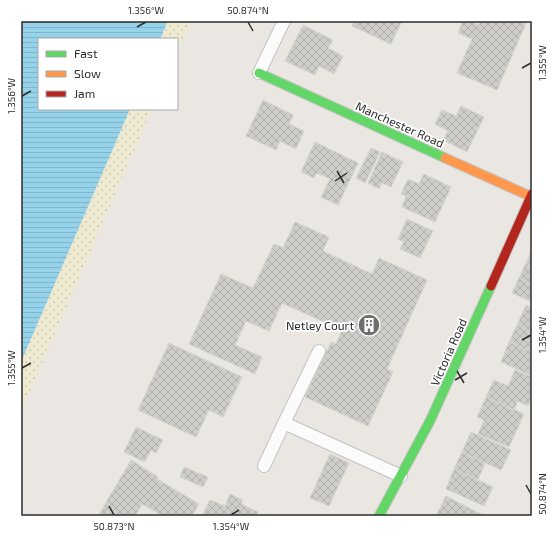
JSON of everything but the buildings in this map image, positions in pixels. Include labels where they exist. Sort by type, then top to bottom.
[{"type":"street","name":"Manchester Road","points":[[259,73],[532,196]]},
{"type":"street","name":"Victoria Road","points":[[379,516],[430,421],[532,196]]},
{"type":"lane","points":[[259,73],[284,21]]},
{"type":"lane","points":[[264,466],[319,351]]},
{"type":"lane","points":[[284,423],[401,476]]},
{"type":"sand","points":[[140,21],[191,21],[178,50],[178,38],[133,38]]},
{"type":"sand","points":[[107,110],[152,110],[21,412],[21,310]]},
{"type":"water","points":[[21,21],[168,21],[160,38],[38,38],[38,110],[130,110],[21,362]]},
{"type":"traffic: fast","points":[[259,73],[445,158]]},
{"type":"traffic: fast","points":[[379,516],[430,421],[491,286]]},
{"type":"traffic: slow","points":[[445,158],[532,197]]},
{"type":"traffic: jam","points":[[491,286],[532,194]]},
{"type":"place","name":"Netley Court","points":[[369,325]]}]
